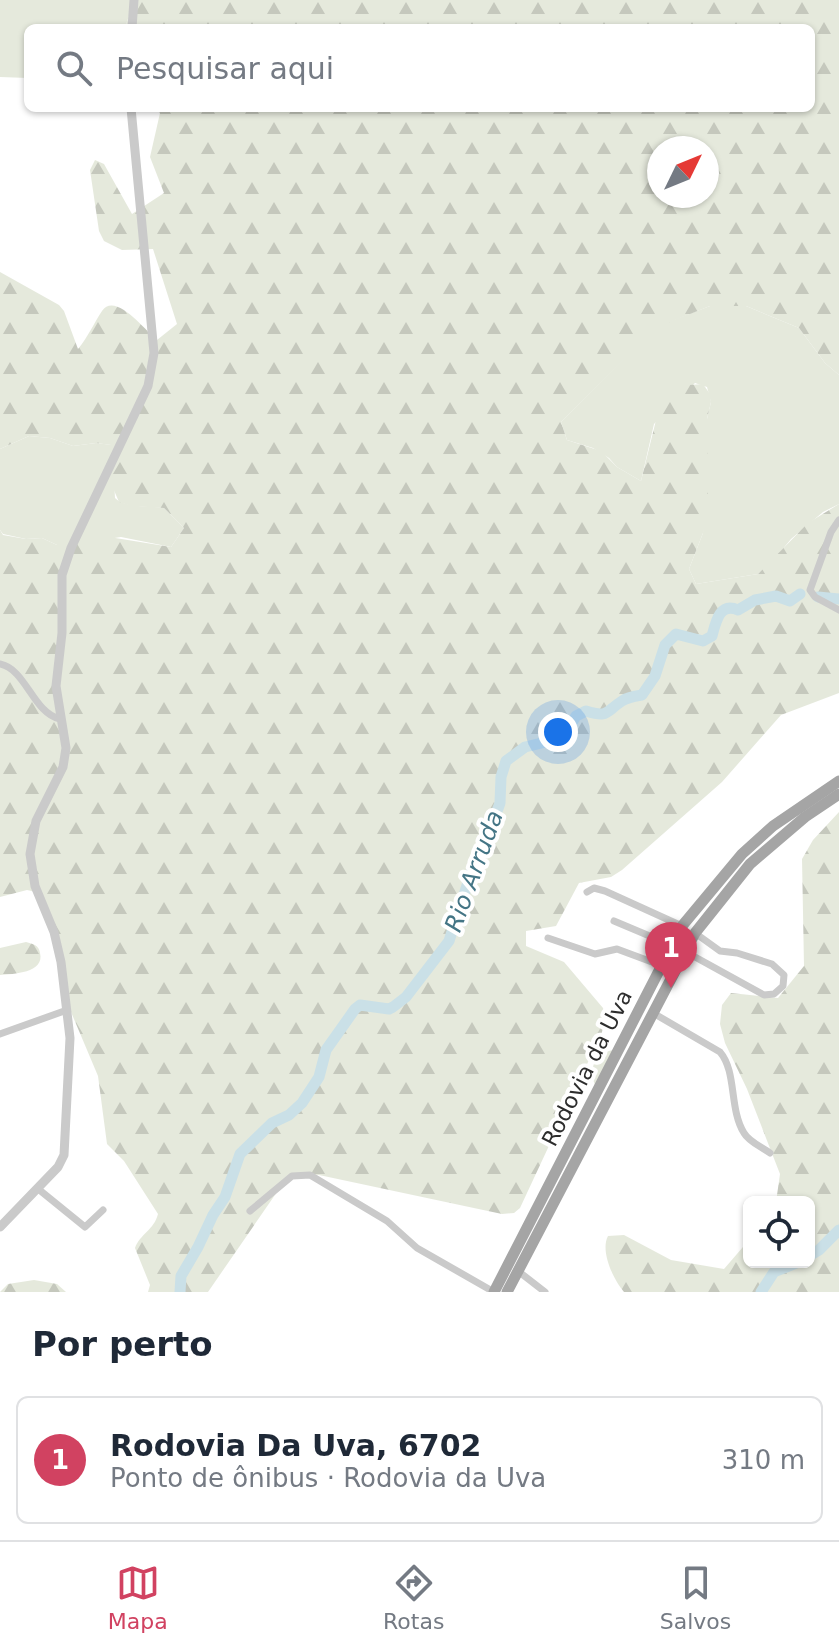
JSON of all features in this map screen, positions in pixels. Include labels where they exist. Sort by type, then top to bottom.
[{"type":"main road","name":"Rodovia da Uva","points":[[494,1292],[682,926],[722,875],[773,826],[839,781]]},
{"type":"main road","name":"Rodovia da Uva","points":[[507,1292],[695,933],[750,864],[805,817],[839,794]]},
{"type":"street","points":[[132,24],[134,0]]},
{"type":"street","points":[[0,1227],[58,1167],[64,1155],[64,1114],[70,1056],[67,1010],[58,947],[35,886],[30,854],[36,821],[63,767],[66,748],[56,686],[62,633],[62,575],[71,548],[153,371],[154,353],[131,112]]},
{"type":"street","points":[[839,520],[831,532],[810,590],[815,597],[839,610]]},
{"type":"street","points":[[0,664],[10,668],[50,715],[60,719]]},
{"type":"street","points":[[587,892],[594,888],[605,891],[682,926]]},
{"type":"street","points":[[614,921],[671,945]]},
{"type":"street","points":[[686,952],[764,995],[774,994],[783,986],[784,975],[772,964],[720,951],[695,933]]},
{"type":"street","points":[[548,938],[595,954],[617,949],[660,965]]},
{"type":"street","points":[[0,1034],[67,1010]]},
{"type":"street","points":[[653,1013],[720,1052],[726,1060],[731,1091],[744,1133],[770,1153]]},
{"type":"street","points":[[250,1211],[292,1176],[310,1175],[387,1221],[417,1248],[494,1292]]},
{"type":"street","points":[[37,1188],[85,1227],[103,1210]]},
{"type":"street","points":[[518,1271],[545,1292]]},
{"type":"green space","points":[[0,0],[134,0],[126,24],[24,24],[24,78],[0,77]]},
{"type":"green space","points":[[134,0],[839,0],[839,375],[825,363],[799,328],[746,306],[710,306],[655,328],[561,422],[567,440],[601,451],[617,467],[641,481],[657,416],[673,396],[689,385],[703,384],[711,402],[707,419],[708,512],[689,569],[696,584],[758,574],[808,523],[839,504],[839,693],[781,715],[722,782],[622,870],[611,877],[579,883],[556,926],[526,931],[526,946],[564,962],[603,1008],[605,1016],[602,1032],[520,1208],[514,1213],[502,1214],[319,1175],[297,1174],[277,1192],[208,1292],[148,1292],[150,1285],[135,1248],[158,1214],[124,1161],[107,1144],[98,1076],[71,1012],[59,946],[36,892],[27,890],[0,897],[0,530],[3,535],[42,538],[57,545],[103,536],[171,547],[184,528],[164,508],[119,502],[113,488],[111,445],[73,446],[50,438],[29,436],[0,449],[0,272],[59,305],[78,349],[108,306],[122,309],[157,340],[177,324],[153,249],[122,250],[104,241],[99,231],[90,170],[95,160],[104,164],[132,214],[164,193],[150,157],[159,112],[815,112],[815,24],[126,24]]},
{"type":"green space","points":[[710,306],[746,306],[799,328],[825,363],[839,375],[839,504],[823,512],[791,539],[758,574],[696,584],[689,569],[703,533],[707,419],[711,402],[707,387],[695,383],[654,424],[641,481],[593,448],[567,440],[561,422],[655,327]]},
{"type":"green space","points":[[29,436],[50,438],[73,446],[96,443],[112,445],[115,498],[132,505],[164,508],[184,528],[171,547],[121,537],[57,545],[42,538],[26,539],[3,534],[0,530],[0,449]]},
{"type":"green space","points":[[839,812],[839,1292],[624,1292],[609,1265],[606,1249],[608,1236],[624,1235],[671,1260],[724,1269],[743,1247],[743,1268],[815,1268],[815,1196],[777,1196],[780,1174],[747,1089],[725,1043],[720,1024],[722,1005],[731,993],[778,998],[804,966],[802,859],[813,840]]},
{"type":"green space","points":[[26,942],[38,948],[38,965],[27,971],[0,975],[0,948]]},
{"type":"green space","points":[[613,1050],[595,1085],[592,1073],[595,1062],[602,1054]]},
{"type":"green space","points":[[34,1280],[57,1284],[66,1292],[0,1292],[8,1284]]},
{"type":"waterway","name":"Rio Arruda","points":[[180,1292],[181,1276],[225,1197],[240,1154],[272,1123],[289,1115],[302,1103],[319,1077],[326,1050],[355,1009],[360,1005],[393,1007],[406,997],[449,941],[475,861],[500,803],[501,777],[506,761],[525,747],[550,741],[566,732],[576,716],[586,711],[603,714],[624,700],[642,695],[655,676],[665,645],[676,634],[703,641],[712,636],[720,614],[727,609],[738,610],[755,600],[776,596],[790,601],[800,594]]},
{"type":"waterway","name":"Rio Arruda","points":[[818,597],[839,599]]},
{"type":"waterway","points":[[815,1252],[839,1230]]},
{"type":"waterway","points":[[761,1292],[774,1272],[784,1268]]},
{"type":"place","name":"Rodovia Da Uva, 6702","points":[[671,988]]}]
